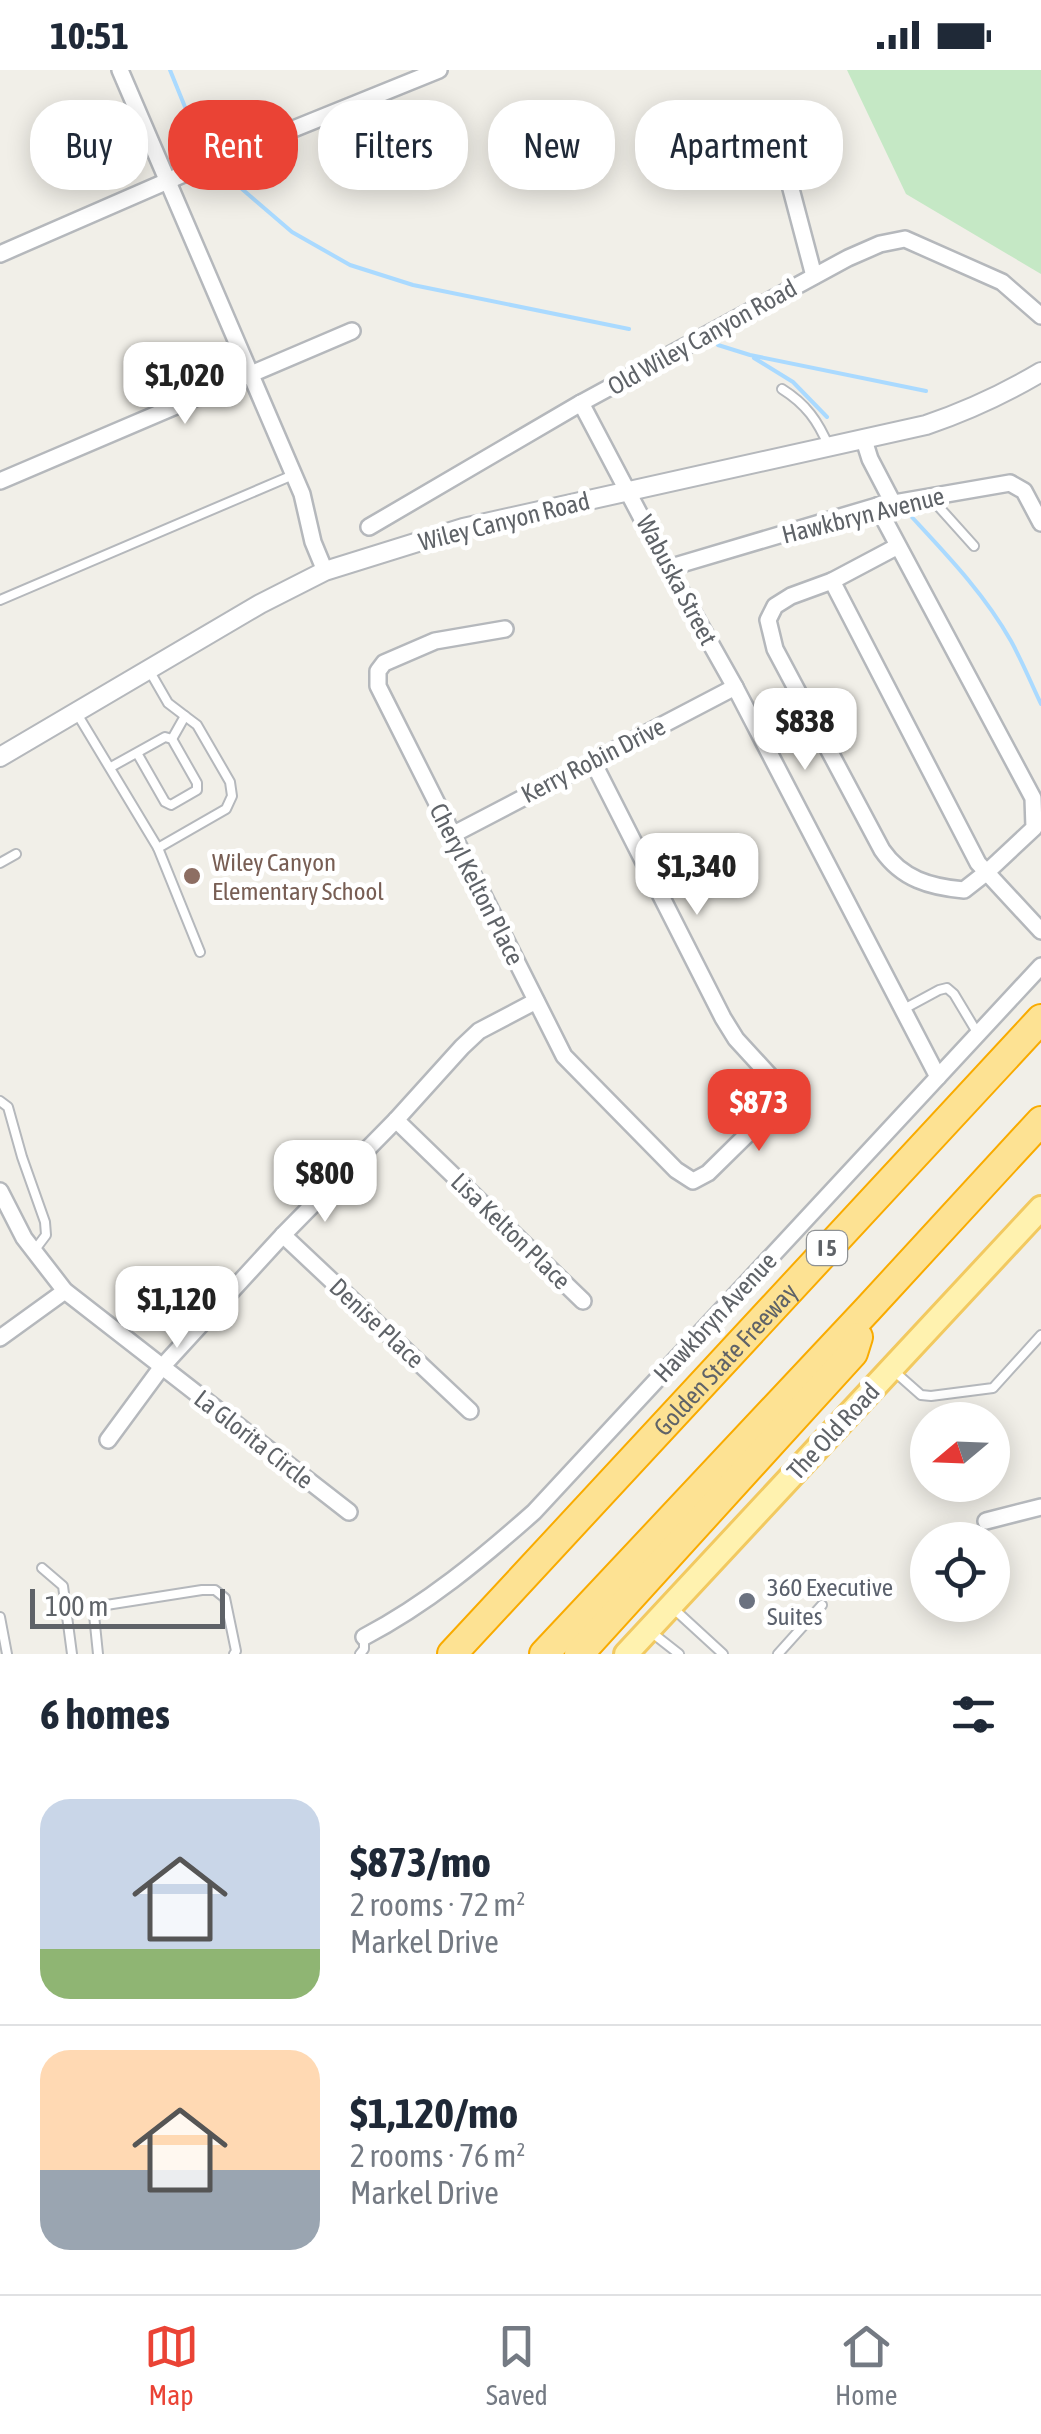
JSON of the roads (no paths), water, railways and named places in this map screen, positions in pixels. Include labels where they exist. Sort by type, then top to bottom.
[{"type":"highway","name":"Golden State Freeway","points":[[452,1654],[1041,1019]]},
{"type":"highway","points":[[544,1654],[1041,1121]]},
{"type":"highway","points":[[580,1654],[853,1353],[868,1309]]},
{"type":"main road","name":"The Old Road","points":[[626,1654],[1041,1208]]},
{"type":"street","points":[[0,254],[168,182],[120,70]]},
{"type":"street","points":[[298,127],[439,70]]},
{"type":"street","points":[[171,190],[294,475],[325,571]]},
{"type":"street","points":[[791,190],[814,276]]},
{"type":"street","name":"Old Wiley Canyon Road","points":[[369,527],[581,404],[880,244],[904,239],[1002,282],[1041,316]]},
{"type":"street","points":[[0,481],[352,331]]},
{"type":"street","name":"Wiley Canyon Road","points":[[0,757],[147,668],[325,571],[464,528],[926,424],[1002,395],[1041,372]]},
{"type":"street","name":"Wabuska Street","points":[[581,404],[735,686],[938,1077]]},
{"type":"street","points":[[864,440],[898,546],[1033,798],[1034,828],[964,890],[933,888],[893,866],[774,649],[768,620],[774,606],[790,596],[832,581],[898,546]]},
{"type":"street","name":"Hawkbryn Avenue","points":[[668,568],[885,504],[1010,483],[1024,491],[1041,523]]},
{"type":"street","points":[[832,581],[978,863],[1041,931]]},
{"type":"street","name":"Cheryl Kelton Place","points":[[505,629],[435,640],[384,663],[378,671],[378,686],[564,1056],[676,1170],[692,1180],[708,1174],[773,1109],[781,1088],[722,1018],[594,762]]},
{"type":"street","name":"Kerry Robin Drive","points":[[452,835],[735,686]]},
{"type":"street","name":"Hawkbryn Avenue","points":[[364,1637],[396,1621],[474,1566],[534,1512],[1041,966]]},
{"type":"street","points":[[108,1440],[162,1368],[462,1047],[479,1031],[536,1001]]},
{"type":"street","name":"Lisa Kelton Place","points":[[396,1120],[583,1301]]},
{"type":"street","name":"La Glorita Circle","points":[[0,1191],[24,1238],[65,1290],[349,1512]]},
{"type":"street","name":"Denise Place","points":[[283,1235],[470,1411]]},
{"type":"street","points":[[0,1338],[65,1290]]},
{"type":"street","points":[[986,1520],[1041,1507]]},
{"type":"lane","points":[[782,389],[810,412],[828,447]]},
{"type":"lane","points":[[0,600],[294,475]]},
{"type":"lane","points":[[930,496],[974,546]]},
{"type":"lane","points":[[147,668],[168,702],[197,725],[230,782],[232,796],[226,808],[158,848]]},
{"type":"lane","points":[[76,712],[158,848],[200,952]]},
{"type":"lane","points":[[172,739],[184,716]]},
{"type":"lane","points":[[111,767],[165,737],[172,739],[197,783],[197,790],[171,805],[165,802],[137,753]]},
{"type":"lane","points":[[0,863],[16,854]]},
{"type":"lane","points":[[902,1010],[947,988],[978,1034]]},
{"type":"lane","points":[[0,1101],[8,1107],[45,1222],[46,1235],[34,1251]]},
{"type":"lane","points":[[892,1368],[921,1394],[930,1396],[993,1388],[1041,1335]]},
{"type":"lane","points":[[42,1568],[62,1586],[72,1654]]},
{"type":"lane","points":[[98,1654],[94,1615],[100,1606],[215,1590],[226,1598],[234,1654]]},
{"type":"lane","points":[[778,1654],[822,1605]]},
{"type":"lane","points":[[670,1606],[723,1654]]},
{"type":"lane","points":[[0,1617],[7,1654]]},
{"type":"lane","points":[[648,1630],[679,1654]]},
{"type":"lane","points":[[360,1654],[364,1637]]},
{"type":"waterway","points":[[170,70],[182,100]]},
{"type":"waterway","points":[[243,190],[292,232],[350,265],[413,285],[629,329]]},
{"type":"waterway","points":[[718,345],[926,391]]},
{"type":"waterway","points":[[754,358],[793,382],[827,417]]},
{"type":"waterway","points":[[909,514],[989,607],[1011,641],[1041,704]]},
{"type":"place","name":"Wiley Canyon Elementary School","points":[[192,876]]},
{"type":"place","name":"360 Executive Suites","points":[[747,1601]]}]
